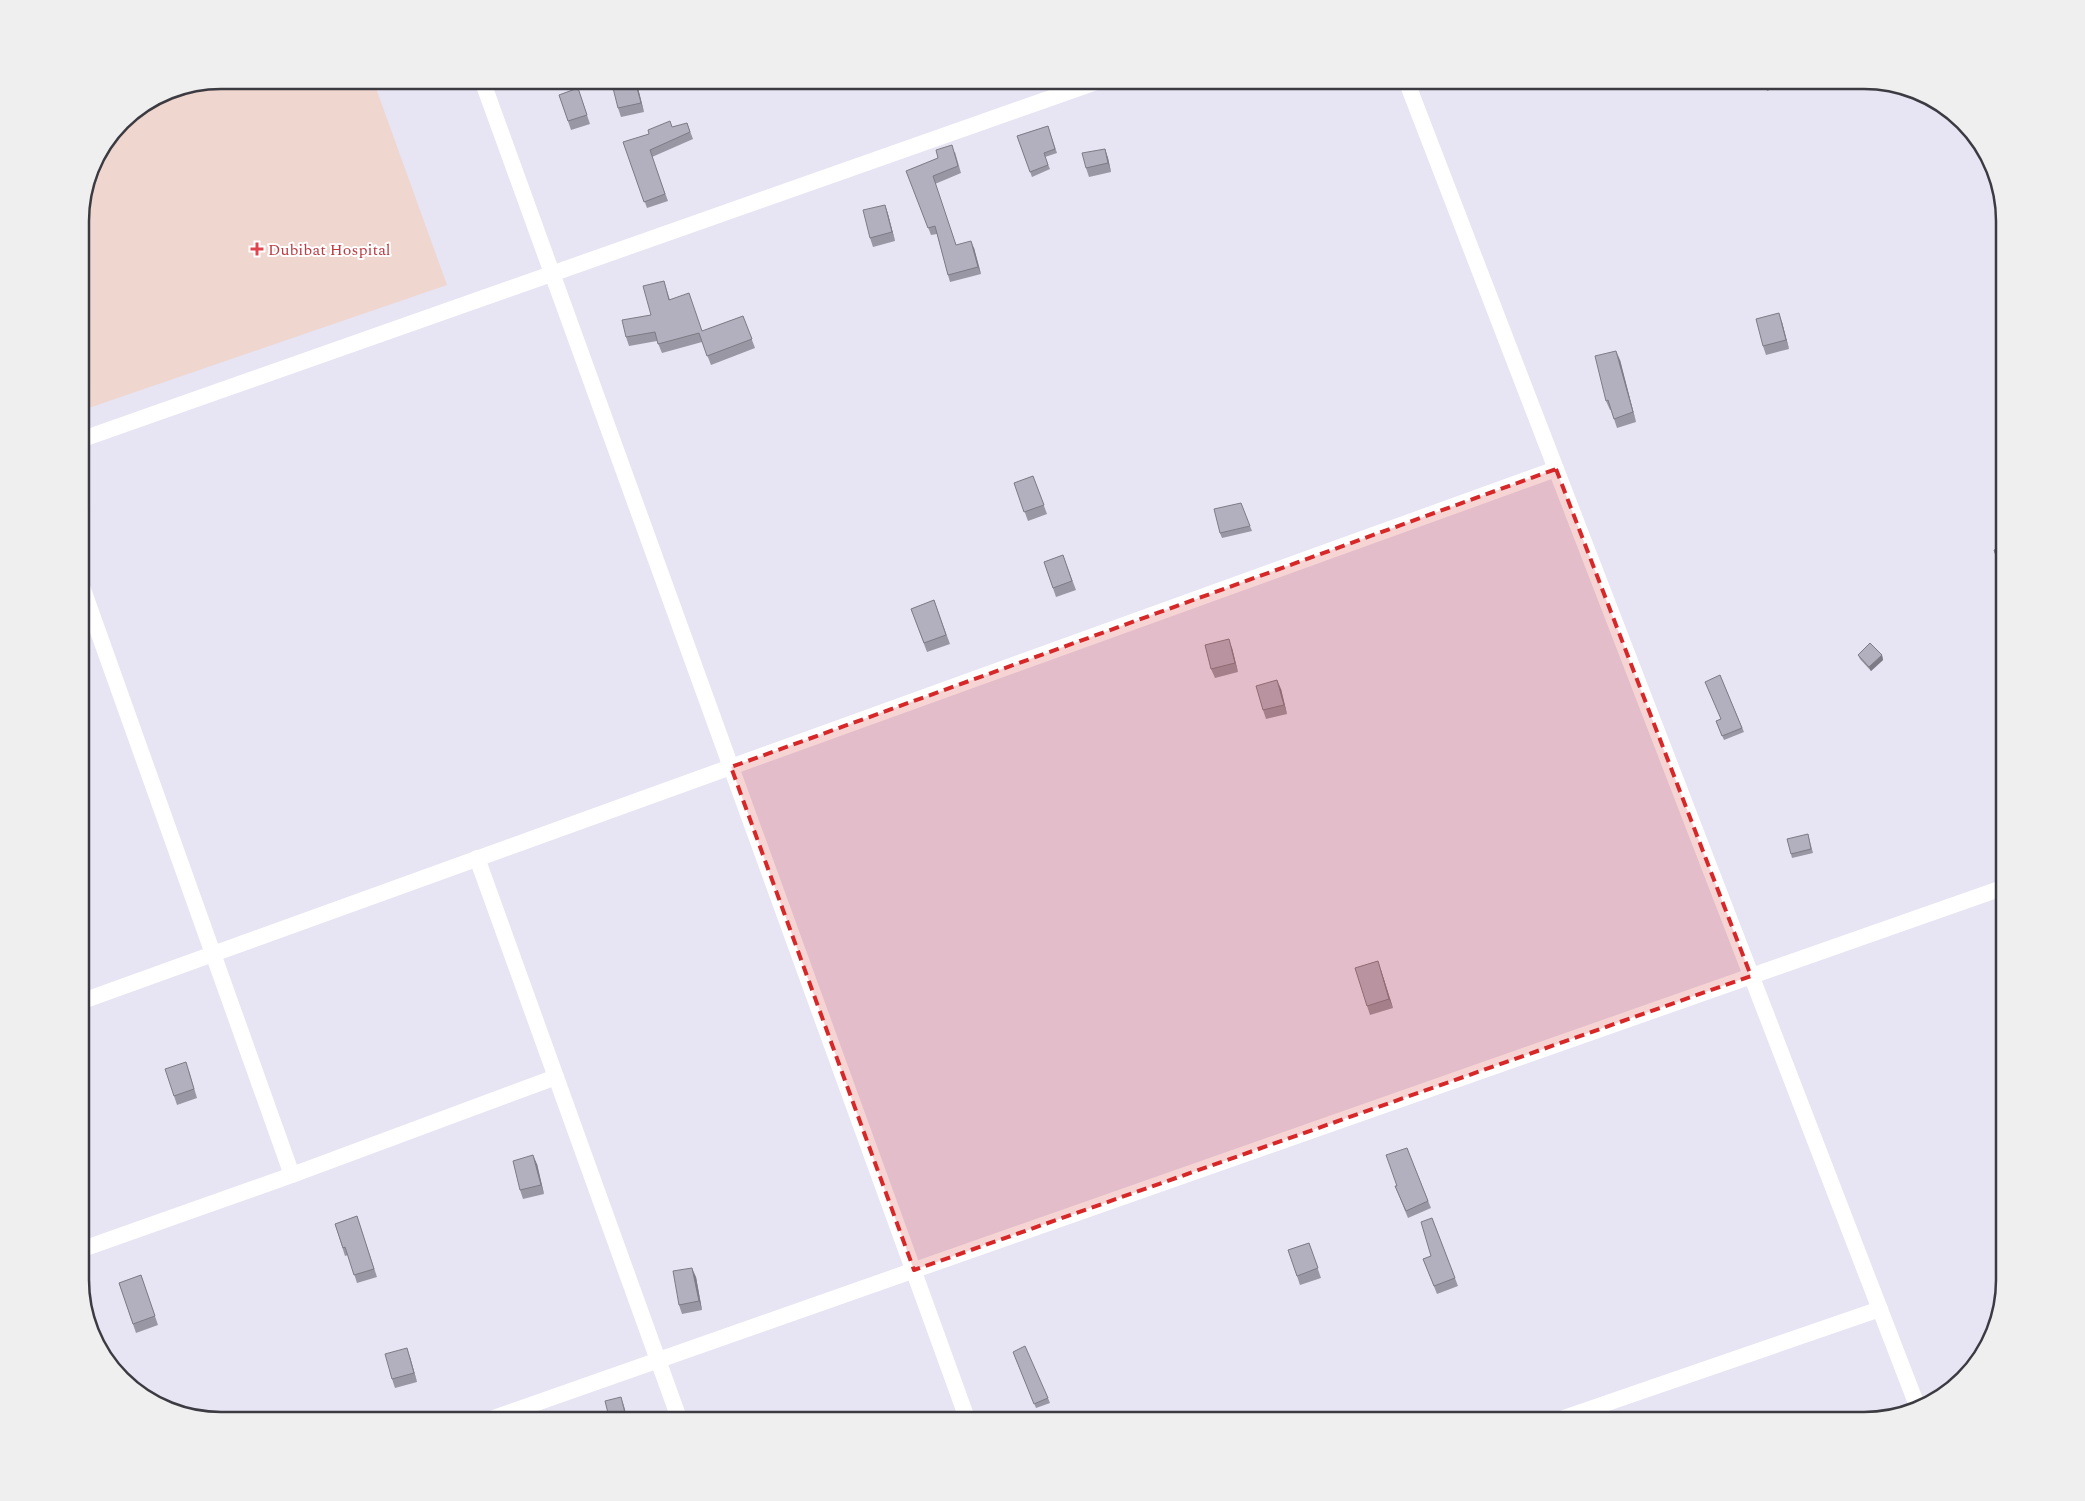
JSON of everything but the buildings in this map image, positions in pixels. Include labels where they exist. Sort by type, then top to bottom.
[{"type":"street","points":[[485,89],[965,1412]]},
{"type":"street","points":[[89,437],[1077,89]]},
{"type":"street","points":[[1409,89],[1916,1402]]},
{"type":"street","points":[[89,999],[1556,469]]},
{"type":"street","points":[[89,606],[292,1176]]},
{"type":"street","points":[[478,858],[677,1412]]},
{"type":"street","points":[[511,1412],[1996,890]]},
{"type":"street","points":[[89,1247],[292,1176],[556,1076]]},
{"type":"street","points":[[1581,1412],[1880,1309]]},
{"type":"highlighted area","points":[[1556,469],[1751,976],[914,1270],[731,767]]},
{"type":"shaded area","name":"Dubibat Hospital","points":[[221,89],[376,89],[447,285],[89,408],[89,212],[93,187],[106,155],[134,122],[155,106],[187,93]]},
{"type":"place","name":"Dubibat Hospital","points":[[257,249]]}]
